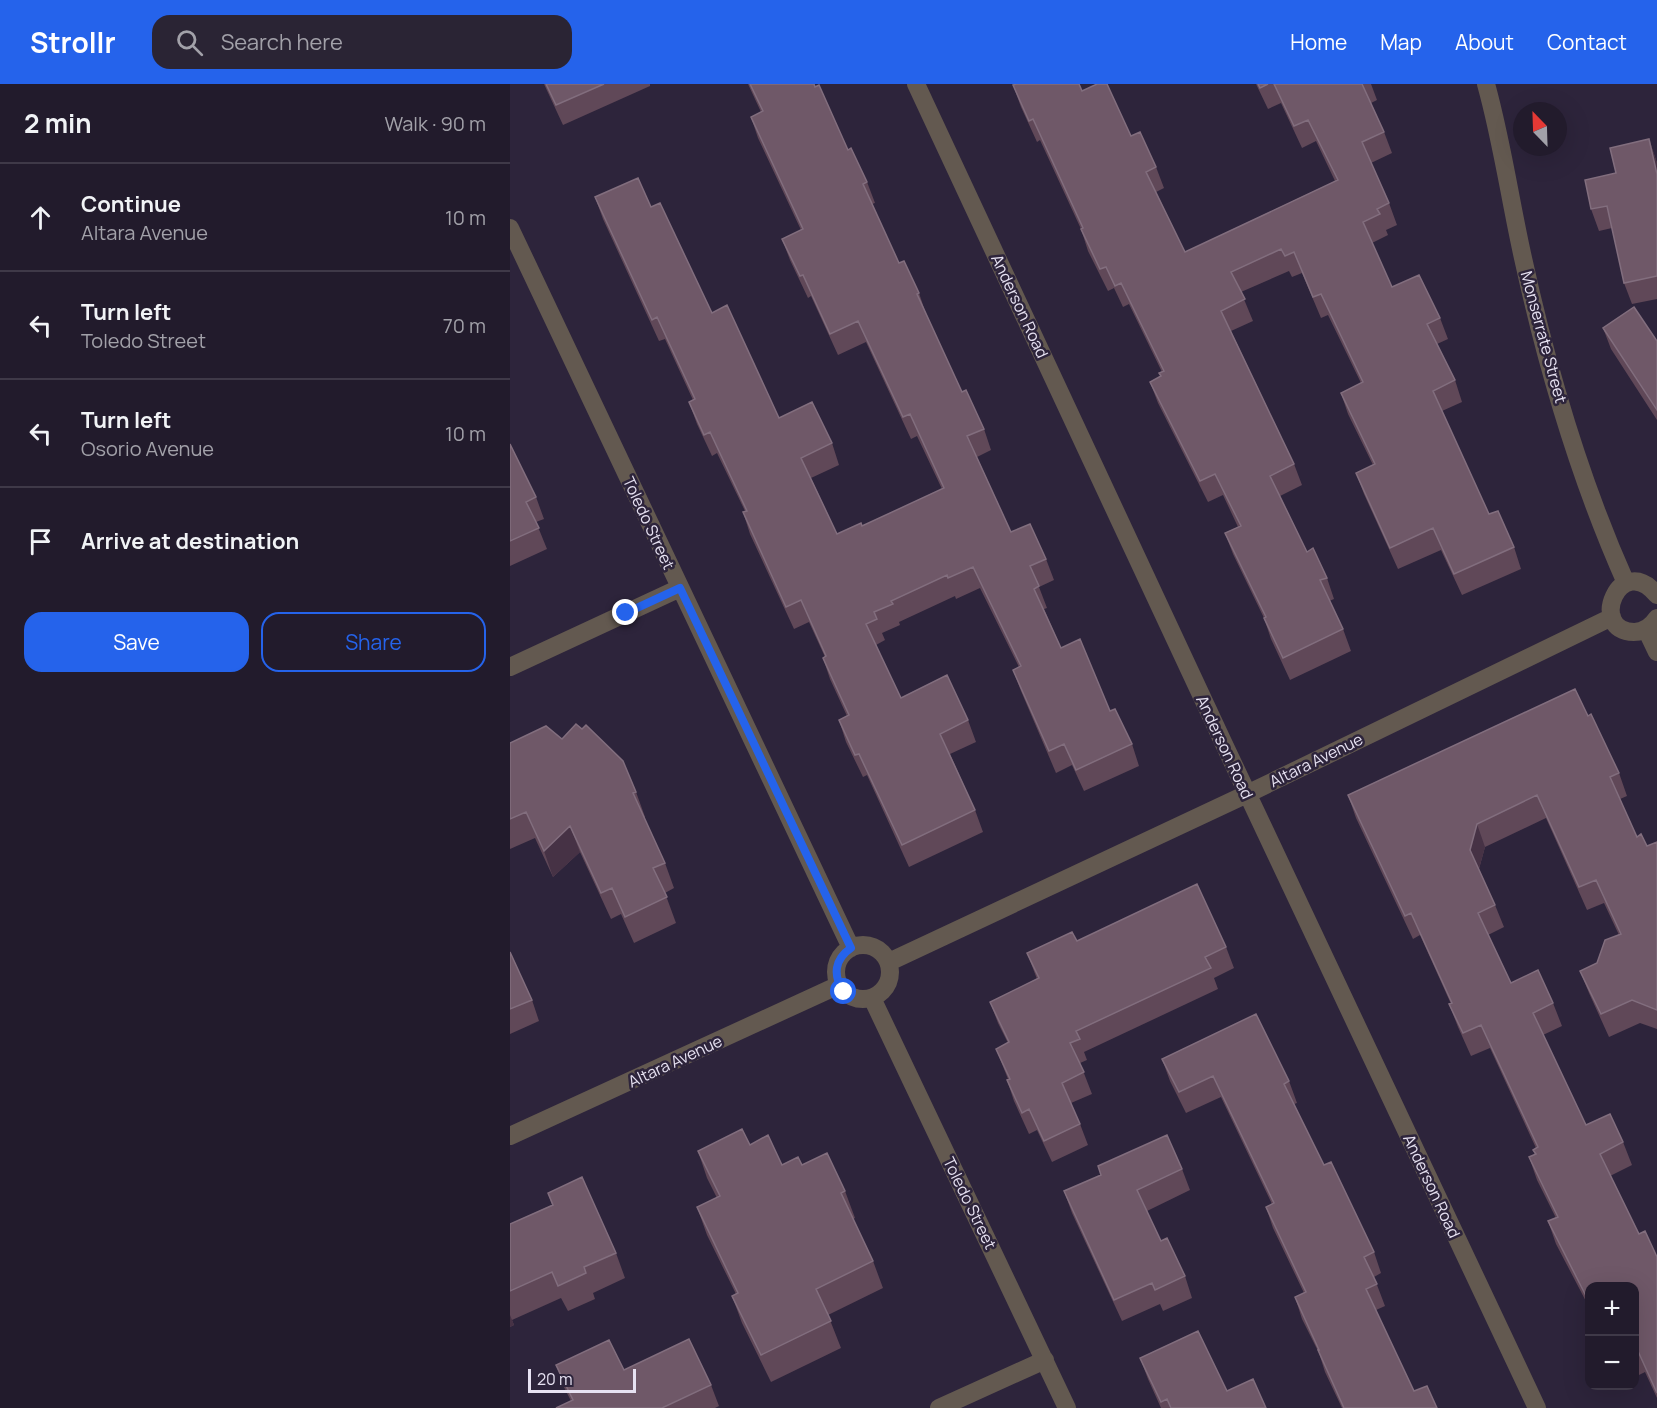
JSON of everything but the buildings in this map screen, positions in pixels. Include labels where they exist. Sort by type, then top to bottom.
[{"type":"street","name":"Anderson Road","points":[[916,84],[1247,794],[1537,1408]]},
{"type":"street","name":"Monserrate Street","points":[[1486,84],[1500,140],[1523,260],[1552,371],[1604,532],[1626,583]]},
{"type":"street","name":"Toledo Street","points":[[510,228],[851,948]]},
{"type":"street","points":[[1657,595],[1647,585],[1626,583],[1614,593],[1610,601],[1612,617],[1616,623],[1630,632],[1652,624],[1657,652]]},
{"type":"street","points":[[510,666],[680,588]]},
{"type":"street","name":"Altara Avenue","points":[[889,962],[1247,794],[1612,617]]},
{"type":"street","points":[[869,945],[884,954],[889,962],[888,984],[884,990],[872,998],[857,999],[850,996],[839,985],[836,968],[844,953],[851,948],[869,945]]},
{"type":"street","name":"Altara Avenue","points":[[510,1136],[839,985]]},
{"type":"street","name":"Toledo Street","points":[[872,998],[1067,1408]]},
{"type":"street","points":[[939,1408],[1045,1360]]},
{"type":"route","points":[[626,613],[680,588],[836,921],[851,948],[844,953],[836,968],[836,977],[844,992]]}]
